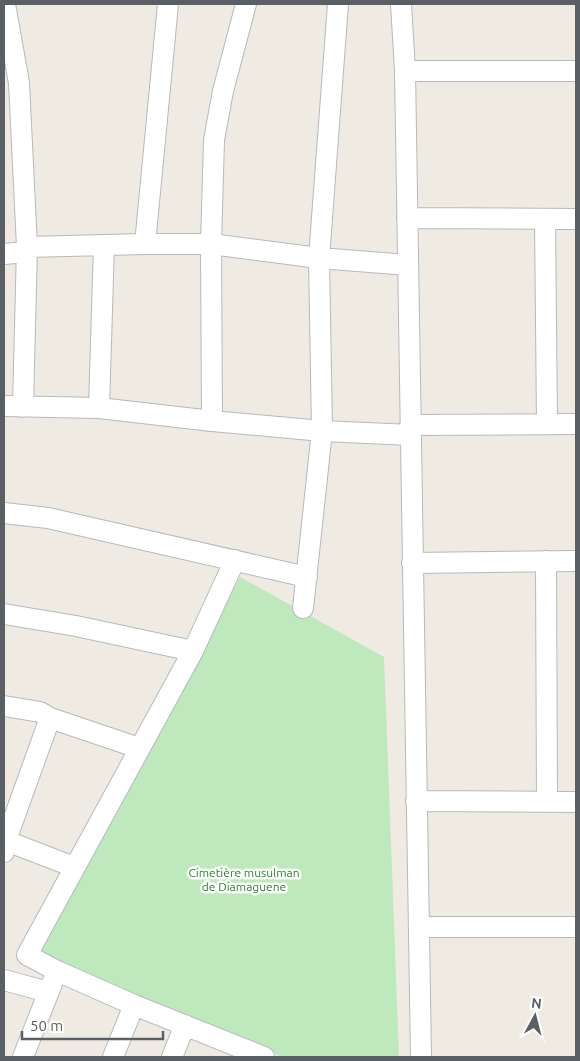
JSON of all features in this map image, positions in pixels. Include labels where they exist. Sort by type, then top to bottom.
[{"type":"street","points":[[5,4],[19,83],[27,250],[13,406],[99,408],[322,431],[576,424]]},
{"type":"street","points":[[145,244],[168,4]]},
{"type":"street","points":[[212,421],[211,244],[214,140],[223,91],[246,4]]},
{"type":"street","points":[[303,608],[322,431],[318,258],[338,4]]},
{"type":"street","points":[[402,4],[405,71],[420,1057]]},
{"type":"street","points":[[405,71],[576,71]]},
{"type":"street","points":[[407,218],[576,219]]},
{"type":"street","points":[[545,219],[547,424]]},
{"type":"street","points":[[4,254],[27,250],[104,245],[211,244],[318,258],[408,265]]},
{"type":"street","points":[[99,408],[104,245]]},
{"type":"street","points":[[4,513],[48,518],[307,577]]},
{"type":"street","points":[[234,560],[192,651],[27,955],[57,971],[134,1005],[264,1057]]},
{"type":"street","points":[[546,561],[548,802]]},
{"type":"street","points":[[412,562],[576,561]]},
{"type":"street","points":[[4,614],[76,626],[192,651]]},
{"type":"street","points":[[4,706],[40,712],[50,718],[139,748]]},
{"type":"street","points":[[50,718],[4,844],[74,867]]},
{"type":"street","points":[[416,801],[576,802]]},
{"type":"street","points":[[418,927],[576,927]]},
{"type":"street","points":[[23,1057],[57,971]]},
{"type":"street","points":[[4,980],[48,992]]},
{"type":"street","points":[[113,1057],[134,1005]]},
{"type":"street","points":[[172,1057],[184,1025]]},
{"type":"green space","name":"Cimetière musulman de Diamaguene","points":[[240,577],[384,657],[399,1057],[282,1057],[36,951]]}]
